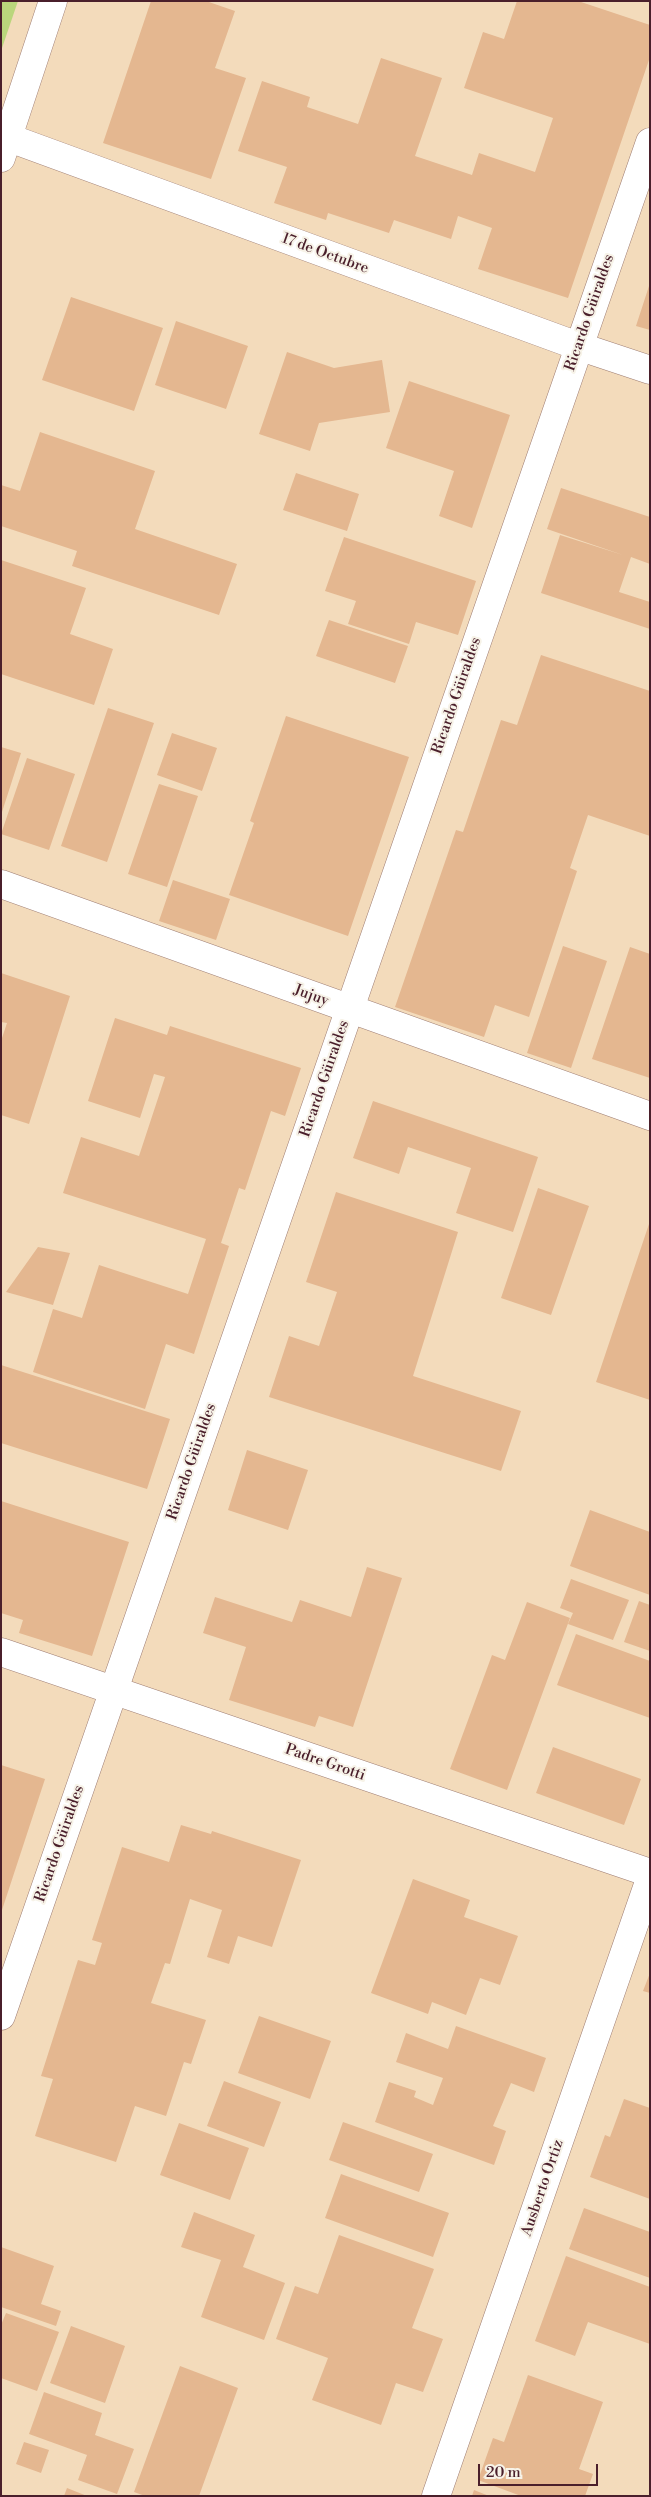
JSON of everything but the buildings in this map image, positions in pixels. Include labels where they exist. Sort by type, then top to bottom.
[{"type":"street","points":[[4,144],[53,1]]},
{"type":"street","name":"Ricardo Güiraldes","points":[[1,2016],[650,142]]},
{"type":"street","name":"17 de Octubre","points":[[4,144],[650,370]]},
{"type":"street","name":"Jujuy","points":[[1,884],[349,1010],[650,1116]]},
{"type":"street","name":"Padre Grotti","points":[[1,1652],[650,1873]]},
{"type":"street","name":"Ausberto Ortiz","points":[[436,2496],[650,1879]]},
{"type":"green space","points":[[1,1],[18,1],[1,51]]}]
